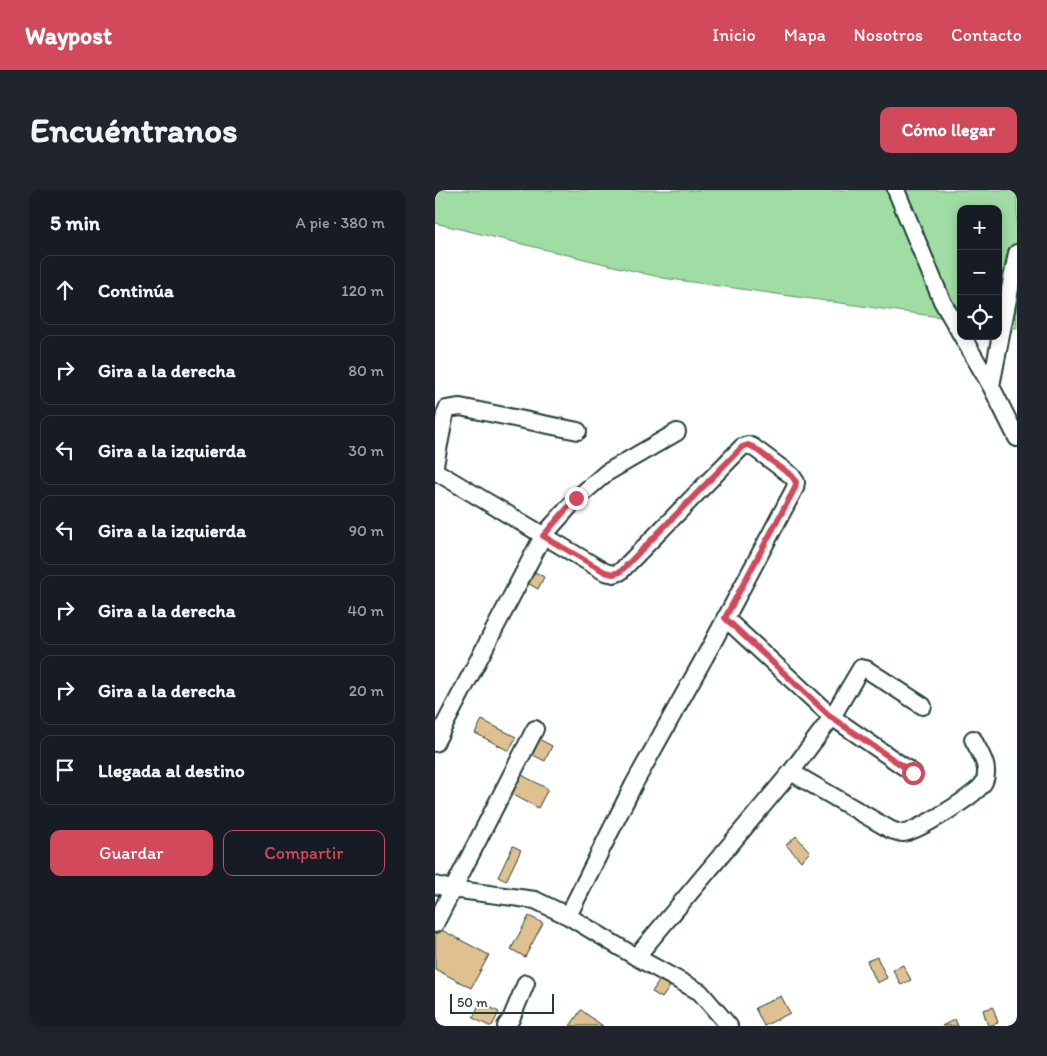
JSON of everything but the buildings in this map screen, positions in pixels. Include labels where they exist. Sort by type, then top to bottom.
[{"type":"street","points":[[896,190],[942,301],[957,328]]},
{"type":"street","points":[[991,386],[1017,253]]},
{"type":"street","points":[[964,340],[991,386],[1017,438]]},
{"type":"street","points":[[435,465],[445,414],[447,409],[452,407],[460,406],[577,431]]},
{"type":"street","points":[[435,743],[543,536],[576,498],[606,473],[677,432]]},
{"type":"street","points":[[435,471],[605,572],[613,574],[620,572],[742,447],[748,445],[792,476],[796,482],[795,488],[634,784],[568,916]]},
{"type":"street","points":[[725,618],[832,718],[913,773]]},
{"type":"street","points":[[636,957],[791,772],[832,718],[861,668],[866,669],[923,706]]},
{"type":"street","points":[[435,924],[451,889],[535,729]]},
{"type":"street","points":[[791,772],[891,830],[903,833],[920,827],[977,792],[985,782],[986,765],[973,739]]},
{"type":"street","points":[[435,885],[451,889],[535,900],[568,916],[636,957],[701,992],[729,1026]]},
{"type":"street","points":[[513,1024],[526,983]]},
{"type":"green space","points":[[435,190],[1017,190],[1017,328],[1002,326],[1002,205],[957,205],[957,319],[663,278],[435,223]]},
{"type":"route","points":[[576,498],[543,536],[605,572],[613,574],[620,572],[661,532],[742,447],[748,445],[753,447],[792,476],[796,482],[795,488],[725,618],[832,718],[913,773]]}]
